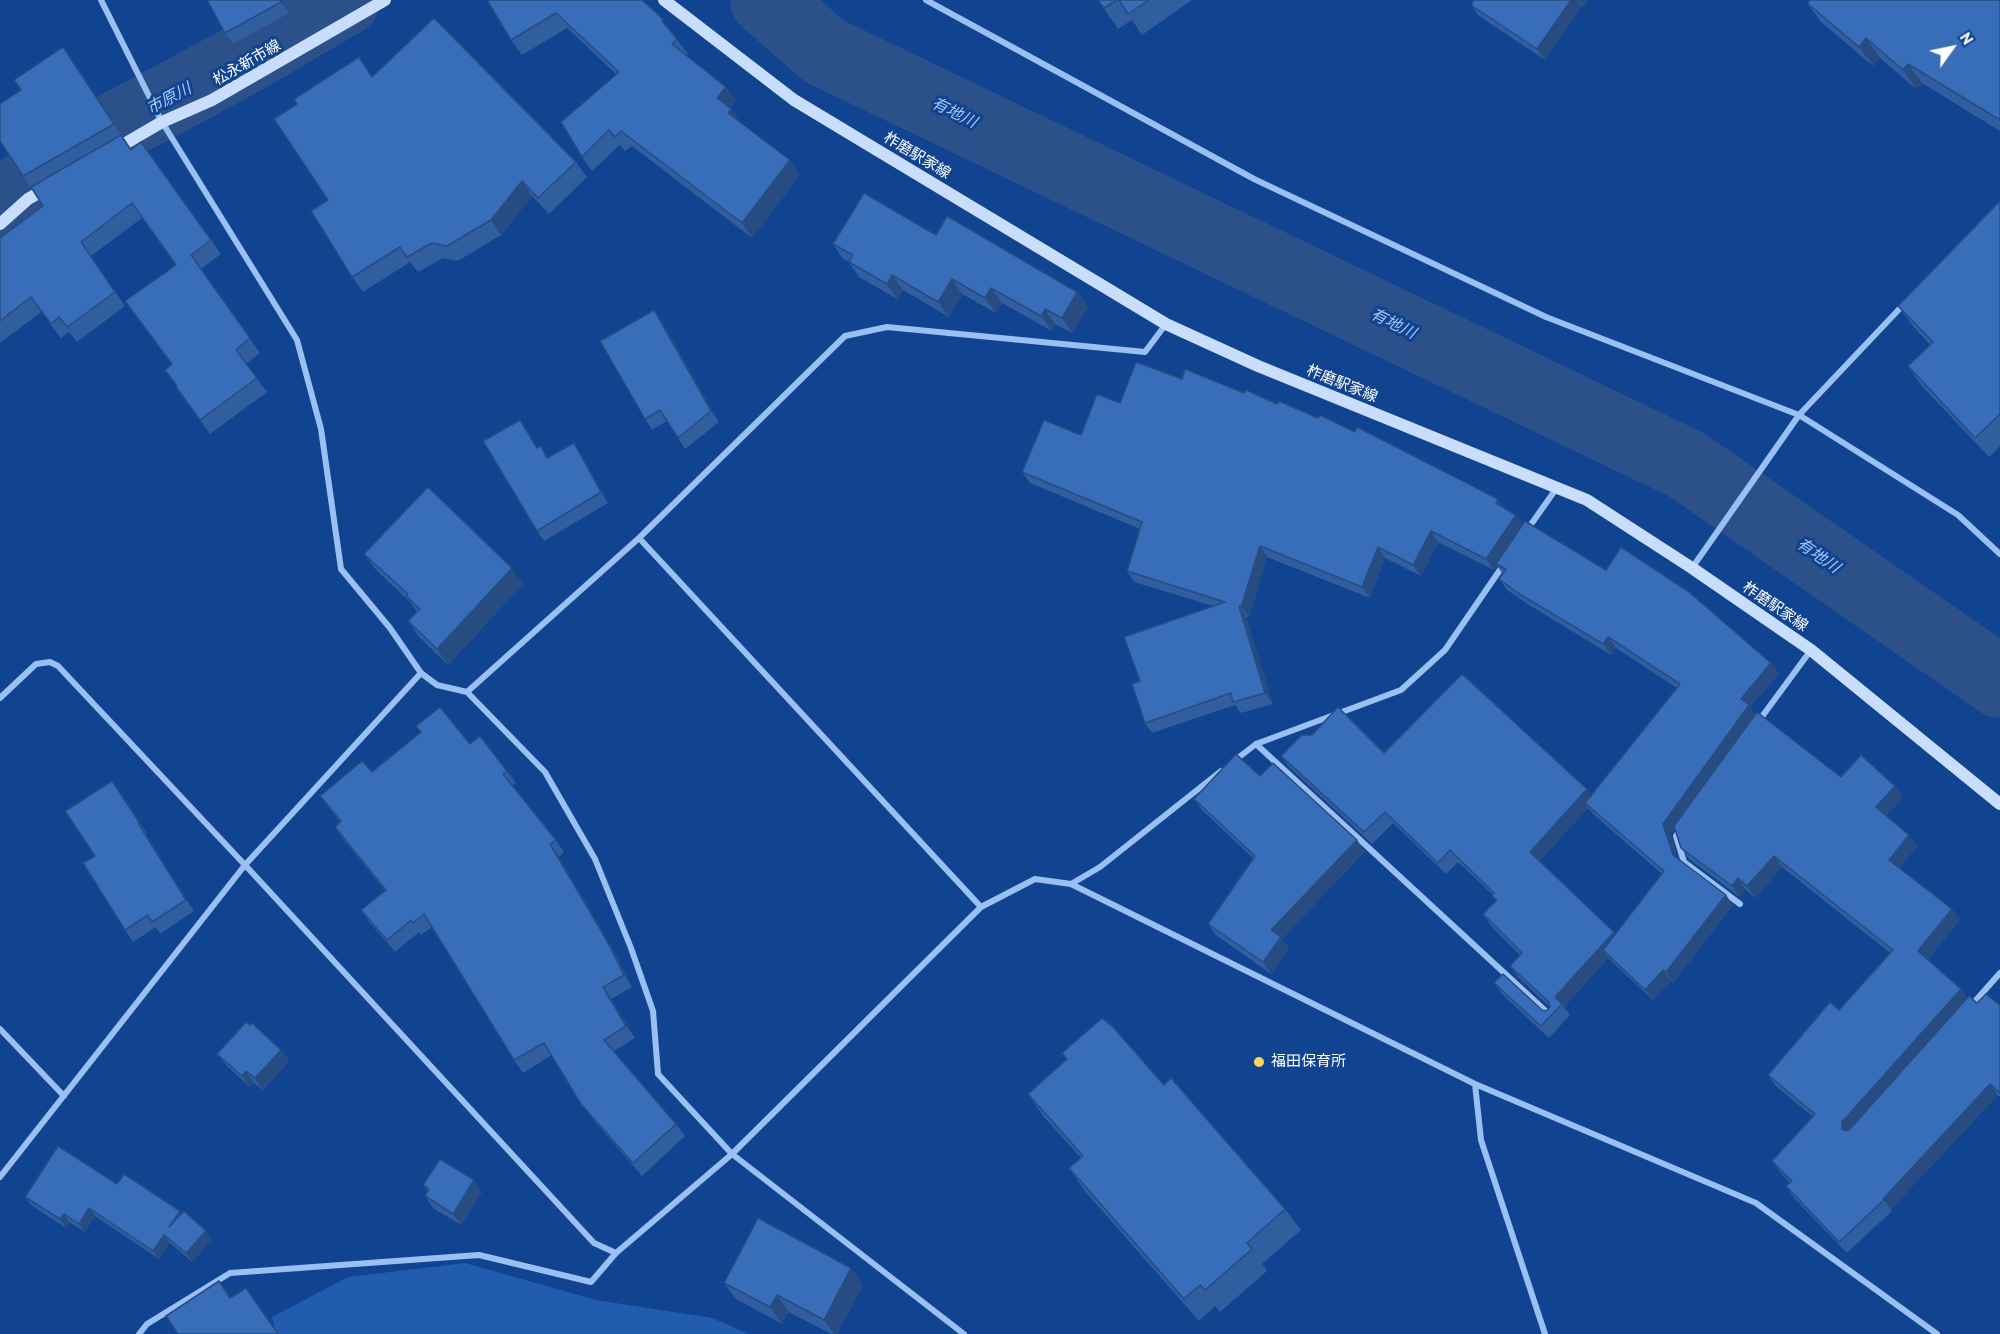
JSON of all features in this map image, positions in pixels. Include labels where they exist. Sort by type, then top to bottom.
[{"type":"main road","name":"松永新市線","points":[[100,158],[162,122],[212,100],[385,0]]},
{"type":"main road","name":"柞磨駅家線","points":[[664,0],[794,100],[1166,324],[1258,366],[1587,500],[1692,568],[1811,650],[2000,804]]},
{"type":"main road","points":[[0,224],[28,199],[59,181]]},
{"type":"street","points":[[101,0],[162,122],[297,340],[321,429],[341,569],[390,628],[421,673],[437,685],[467,692],[545,772],[595,859],[653,1011],[658,1074],[732,1154],[964,1334]]},
{"type":"street","points":[[926,0],[1254,179],[1546,317],[1799,415],[1958,515],[2000,554]]},
{"type":"street","points":[[1692,568],[1799,415],[1911,296]]},
{"type":"street","points":[[467,692],[639,538],[845,336],[887,327],[1145,352],[1166,324]]},
{"type":"street","points":[[1523,536],[1556,489]]},
{"type":"street","points":[[639,538],[981,907]]},
{"type":"street","points":[[1071,884],[1100,867],[1256,744],[1401,690],[1444,650],[1510,555]]},
{"type":"street","points":[[1757,724],[1811,650]]},
{"type":"street","points":[[0,698],[36,664],[50,662],[58,666],[594,1243],[616,1252]]},
{"type":"street","points":[[0,1177],[245,865],[421,673]]},
{"type":"street","points":[[1256,744],[1553,1017]]},
{"type":"street","points":[[1682,826],[1676,836],[1684,862],[1740,904]]},
{"type":"street","points":[[139,1334],[147,1324],[230,1273],[479,1255],[591,1282],[616,1252],[732,1154],[981,907],[1035,879],[1071,884],[1475,1084],[1756,1203],[1937,1334]]},
{"type":"street","points":[[1961,1017],[2000,974]]},
{"type":"street","points":[[0,1029],[64,1096]]},
{"type":"street","points":[[1475,1084],[1480,1140],[1545,1334]]},
{"type":"shaded area","points":[[465,1263],[596,1300],[712,1318],[749,1334],[276,1334],[272,1317],[348,1277]]},
{"type":"building","points":[[207,0],[280,0],[281,2],[225,33]]},
{"type":"building","points":[[487,0],[642,0],[663,19],[662,21],[677,39],[672,44],[726,87],[717,98],[731,109],[728,113],[790,160],[742,223],[621,131],[615,137],[609,130],[582,157],[561,122],[619,72],[556,13],[511,40]]},
{"type":"building","points":[[1098,0],[1117,0],[1104,8]]},
{"type":"building","points":[[1119,0],[1149,0],[1128,14]]},
{"type":"building","points":[[1474,0],[1571,0],[1537,49],[1471,5]]},
{"type":"building","points":[[1810,0],[2000,0],[2000,120],[1908,64],[1903,70],[1866,38],[1859,47],[1807,3]]},
{"type":"building","points":[[434,18],[576,162],[538,198],[522,181],[491,220],[447,246],[432,243],[407,257],[400,247],[352,277],[311,211],[328,200],[274,119],[297,104],[294,99],[359,57],[372,77]]},
{"type":"building","points":[[63,47],[114,124],[23,176],[0,141],[0,104],[21,90],[14,80]]},
{"type":"building","points":[[121,135],[131,150],[141,142],[211,240],[191,255],[250,338],[236,350],[257,378],[200,420],[165,370],[172,364],[125,301],[176,265],[132,203],[81,242],[115,292],[67,327],[59,317],[51,324],[31,297],[0,321],[0,238],[43,206],[31,187]]},
{"type":"building","points":[[864,193],[936,235],[947,216],[1077,292],[1062,318],[1045,309],[1041,316],[991,288],[985,298],[952,279],[938,302],[892,275],[887,284],[849,262],[853,255],[833,244]]},
{"type":"building","points":[[2000,201],[2000,414],[1975,438],[1908,366],[1933,342],[1898,306]]},
{"type":"building","points":[[654,310],[711,411],[678,438],[660,410],[645,419],[600,341]]},
{"type":"building","points":[[1136,362],[1182,379],[1185,369],[1244,393],[1246,390],[1277,404],[1279,401],[1318,418],[1320,415],[1355,432],[1357,427],[1498,499],[1496,503],[1516,515],[1486,559],[1431,531],[1413,565],[1378,547],[1362,587],[1260,546],[1241,607],[1239,606],[1265,693],[1233,702],[1231,693],[1145,723],[1132,684],[1140,681],[1124,637],[1225,602],[1127,571],[1142,522],[1022,472],[1044,420],[1081,435],[1097,394],[1120,403]]},
{"type":"building","points":[[520,420],[537,448],[541,446],[547,458],[574,443],[601,492],[537,531],[483,441]]},
{"type":"building","points":[[428,487],[512,568],[437,649],[408,621],[420,609],[406,596],[408,594],[364,554]]},
{"type":"building","points":[[1525,521],[1606,570],[1621,547],[1689,592],[1771,663],[1741,699],[1749,705],[1663,824],[1673,855],[1726,895],[1666,972],[1663,970],[1645,990],[1603,950],[1664,871],[1585,803],[1680,684],[1608,637],[1603,644],[1518,593],[1499,579],[1506,569],[1496,564]]},
{"type":"building","points":[[1462,674],[1587,789],[1530,852],[1614,932],[1555,997],[1562,1004],[1541,1026],[1494,983],[1503,974],[1542,1010],[1546,1011],[1550,1007],[1549,1002],[1510,966],[1522,953],[1483,914],[1497,900],[1492,896],[1494,893],[1450,850],[1438,863],[1385,812],[1364,832],[1281,756],[1302,735],[1312,735],[1338,707],[1384,753]]},
{"type":"building","points":[[440,707],[470,744],[480,736],[507,771],[503,774],[556,840],[550,844],[607,941],[624,975],[603,987],[626,1026],[604,1040],[676,1124],[633,1163],[581,1104],[544,1043],[514,1060],[424,914],[413,923],[411,920],[387,940],[361,910],[386,890],[335,827],[341,821],[320,796],[362,761],[372,772],[421,732],[416,726]]},
{"type":"building","points":[[1757,712],[1841,777],[1861,755],[1895,786],[1876,807],[1909,835],[1889,860],[1952,909],[1918,951],[1961,989],[1842,1122],[1842,1129],[1846,1131],[1850,1129],[1969,996],[1977,1003],[1986,994],[2000,1005],[2000,1093],[1990,1084],[1884,1200],[1839,1242],[1786,1186],[1792,1181],[1772,1161],[1815,1114],[1768,1075],[1830,1002],[1839,1010],[1893,950],[1774,856],[1747,886],[1738,878],[1732,886],[1681,848],[1674,826]]},
{"type":"building","points":[[1236,754],[1260,776],[1273,763],[1357,840],[1271,930],[1281,937],[1263,962],[1208,924],[1255,856],[1194,799]]},
{"type":"building","points":[[112,781],[186,900],[152,922],[148,915],[125,930],[83,863],[95,856],[65,811]]},
{"type":"building","points":[[1102,1018],[1113,1027],[1164,1085],[1171,1078],[1285,1209],[1247,1243],[1252,1249],[1205,1290],[1200,1285],[1184,1299],[1069,1168],[1083,1156],[1028,1094],[1067,1059],[1062,1053]]},
{"type":"building","points":[[246,1022],[250,1025],[252,1023],[281,1050],[255,1078],[246,1071],[242,1076],[217,1054]]},
{"type":"building","points":[[58,1146],[117,1184],[124,1174],[180,1211],[169,1227],[184,1211],[206,1231],[186,1253],[164,1235],[153,1251],[89,1208],[79,1224],[64,1214],[60,1219],[25,1197]]},
{"type":"building","points":[[440,1159],[474,1180],[453,1214],[425,1196],[429,1189],[423,1185]]},
{"type":"building","points":[[758,1218],[851,1268],[824,1320],[777,1295],[770,1307],[724,1283]]},
{"type":"building","points":[[219,1281],[230,1298],[246,1288],[278,1334],[178,1334],[166,1316]]},
{"type":"waterway","name":"市原川","points":[[0,206],[78,148],[242,60],[344,0]]},
{"type":"waterway","name":"有地川","points":[[766,0],[824,51],[1687,465],[2000,682]]},
{"type":"place","name":"福田保育所","points":[[1259,1062]]}]
